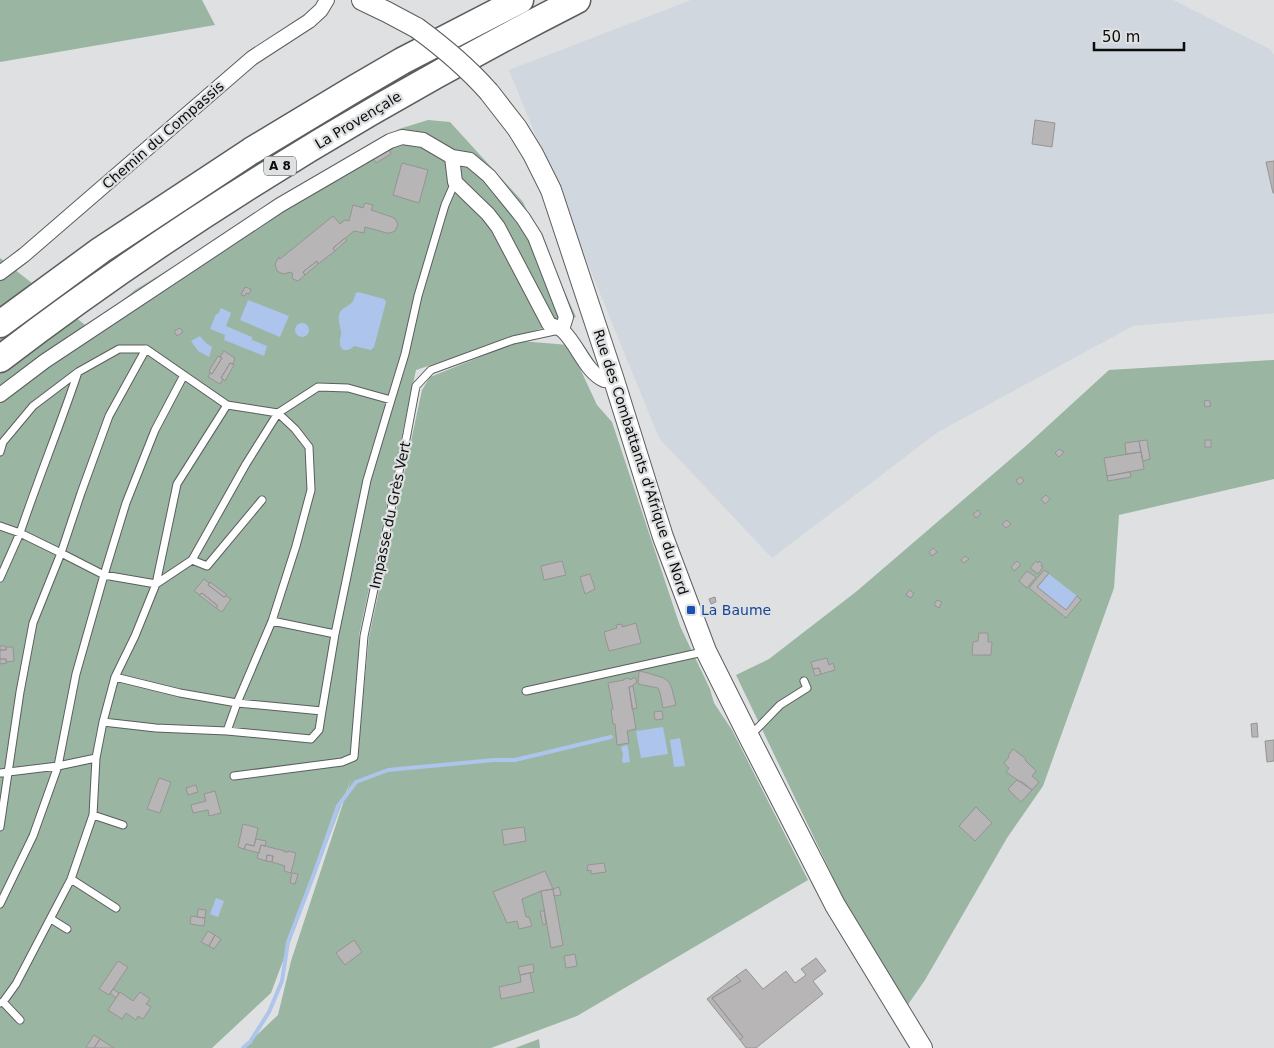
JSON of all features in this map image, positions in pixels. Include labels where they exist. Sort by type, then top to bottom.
[{"type":"highway","name":"La Provençale","points":[[0,324],[115,240],[251,151],[402,61],[520,0]]},
{"type":"highway","name":"La Provençale","points":[[0,359],[163,242],[268,174],[373,110],[577,0]]},
{"type":"main road","name":"Rue des Combattants d'Afrique du Nord","points":[[362,0],[416,28],[456,58],[489,92],[517,128],[533,154],[551,190],[613,377],[663,537],[706,651],[835,905],[922,1048]]},
{"type":"street","name":"Chemin du Compassis","points":[[0,272],[24,255],[252,58],[309,21],[321,10],[327,0]]},
{"type":"street","points":[[0,395],[45,360],[280,205],[390,141],[402,137],[423,140],[452,157],[470,160],[489,176],[523,218],[535,238],[566,317],[562,330]]},
{"type":"street","points":[[452,157],[455,182],[488,214],[498,227],[549,324],[562,330],[598,378],[604,380],[613,377]]},
{"type":"lane","points":[[102,722],[156,728],[227,731],[311,739],[319,730],[335,634],[367,480],[405,354],[418,296],[445,205],[455,182]]},
{"type":"lane","name":"Impasse du Grès Vert","points":[[234,776],[342,762],[354,757],[364,636],[416,386],[431,370],[513,340],[562,330]]},
{"type":"lane","points":[[0,452],[3,442],[33,406],[78,372],[119,349],[146,349],[227,405],[278,414],[295,429],[309,447],[311,490],[296,546],[272,621],[227,731]]},
{"type":"lane","points":[[0,826],[20,692],[33,623],[61,553],[80,493],[109,416],[146,349]]},
{"type":"lane","points":[[0,578],[20,533],[78,372]]},
{"type":"lane","points":[[0,904],[33,836],[58,766],[76,674],[126,503],[155,430],[184,375]]},
{"type":"lane","points":[[0,526],[20,533],[104,575],[156,584],[192,560],[246,464],[278,414],[318,387],[348,388],[391,400]]},
{"type":"lane","points":[[20,1020],[1,1003],[16,984],[71,879],[93,815],[96,758],[102,722],[115,677],[135,636],[156,584],[177,484],[227,405]]},
{"type":"lane","points":[[192,560],[207,566],[262,500]]},
{"type":"lane","points":[[272,621],[335,634]]},
{"type":"lane","points":[[526,691],[706,651]]},
{"type":"lane","points":[[115,677],[180,693],[237,703],[322,711]]},
{"type":"lane","points":[[749,737],[780,705],[806,688],[804,681]]},
{"type":"lane","points":[[0,773],[58,766],[96,758]]},
{"type":"lane","points":[[93,815],[123,825]]},
{"type":"lane","points":[[71,879],[116,908]]},
{"type":"lane","points":[[51,919],[67,929]]},
{"type":"shaded area","points":[[691,0],[1173,0],[1270,49],[1274,55],[1274,313],[1133,326],[938,432],[772,558],[659,438],[509,70]]},
{"type":"green space","points":[[0,0],[202,0],[215,25],[0,62]]},
{"type":"green space","points":[[428,120],[450,122],[523,202],[576,317],[416,370],[359,635],[358,750],[369,637],[422,390],[430,377],[520,341],[569,345],[597,405],[612,422],[680,626],[710,689],[714,703],[732,730],[808,880],[577,1016],[491,1048],[243,1048],[278,1015],[291,961],[351,779],[271,993],[212,1048],[0,1048],[0,258],[89,328],[135,290],[399,129]]},
{"type":"green space","points":[[1274,360],[1274,479],[1119,515],[1114,588],[1043,786],[1007,838],[925,980],[907,1006],[856,925],[736,675],[769,659],[857,591],[1027,445],[1109,370]]},
{"type":"green space","points":[[539,1039],[540,1048],[515,1048]]},
{"type":"water","points":[[358,292],[384,299],[386,302],[374,347],[371,350],[354,346],[348,350],[343,350],[340,346],[339,315],[341,310],[353,301]]},
{"type":"water","points":[[248,300],[289,316],[280,337],[240,320]]},
{"type":"water","points":[[221,308],[231,313],[226,326],[252,337],[252,340],[267,346],[264,356],[224,340],[225,335],[210,329],[216,314],[218,314]]},
{"type":"water","points":[[302,323],[307,325],[309,330],[307,335],[302,337],[297,335],[295,330],[297,325]]},
{"type":"water","points":[[200,336],[212,347],[209,357],[198,351],[191,341]]},
{"type":"water","points":[[1049,574],[1077,596],[1066,610],[1038,587]]},
{"type":"water","points":[[663,727],[668,754],[641,758],[636,731]]},
{"type":"water","points":[[680,738],[685,766],[674,767],[670,740]]},
{"type":"water","points":[[626,745],[630,762],[624,763],[622,762],[623,754],[621,747]]},
{"type":"water","points":[[216,898],[224,901],[218,917],[210,914]]},
{"type":"building","points":[[1035,120],[1055,123],[1052,147],[1032,144]]},
{"type":"building","points":[[389,149],[391,154],[376,163],[373,158]]},
{"type":"building","points":[[1274,161],[1274,193],[1273,193],[1266,162]]},
{"type":"building","points":[[402,163],[428,170],[419,203],[393,195]]},
{"type":"building","points":[[365,203],[373,205],[371,210],[395,219],[398,224],[395,231],[387,233],[365,227],[364,233],[354,231],[333,248],[335,251],[318,264],[317,261],[303,272],[305,275],[298,281],[293,279],[291,272],[283,274],[277,271],[275,264],[279,257],[280,259],[333,216],[340,224],[345,220],[349,221],[353,205],[363,208]]},
{"type":"building","points":[[345,238],[347,240],[335,251],[333,248]]},
{"type":"building","points":[[317,261],[318,264],[305,275],[303,272]]},
{"type":"building","points":[[245,287],[251,289],[249,294],[246,293],[245,296],[241,295]]},
{"type":"building","points":[[180,328],[183,332],[177,336],[174,331]]},
{"type":"building","points":[[224,351],[235,358],[233,364],[230,363],[221,378],[223,379],[220,384],[208,377],[222,358],[220,357]]},
{"type":"building","points":[[218,356],[222,358],[212,374],[209,371]]},
{"type":"building","points":[[230,363],[234,365],[225,381],[221,378]]},
{"type":"building","points":[[1209,400],[1211,406],[1205,407],[1204,401]]},
{"type":"building","points":[[1147,440],[1150,459],[1143,461],[1139,441]]},
{"type":"building","points":[[1205,440],[1211,440],[1211,447],[1205,447]]},
{"type":"building","points":[[1139,441],[1141,452],[1126,454],[1125,443]]},
{"type":"building","points":[[1059,449],[1064,452],[1059,457],[1055,453]]},
{"type":"building","points":[[1141,452],[1144,469],[1107,476],[1104,458]]},
{"type":"building","points":[[1130,472],[1131,477],[1108,481],[1107,476]]},
{"type":"building","points":[[1021,477],[1024,481],[1019,485],[1016,480]]},
{"type":"building","points":[[1046,495],[1050,499],[1045,504],[1041,499]]},
{"type":"building","points":[[978,510],[981,514],[976,518],[973,514]]},
{"type":"building","points":[[1007,520],[1011,524],[1006,528],[1002,524]]},
{"type":"building","points":[[933,548],[937,552],[932,556],[929,552]]},
{"type":"building","points":[[965,556],[969,559],[964,563],[961,560]]},
{"type":"building","points":[[562,561],[566,575],[544,580],[541,566]]},
{"type":"building","points":[[1017,561],[1021,565],[1014,571],[1011,567]]},
{"type":"building","points":[[1036,561],[1038,563],[1039,561],[1043,567],[1038,574],[1030,568]]},
{"type":"building","points":[[1044,570],[1049,573],[1037,587],[1066,610],[1077,596],[1081,600],[1066,618],[1029,588]]},
{"type":"building","points":[[1027,571],[1036,577],[1027,588],[1019,581]]},
{"type":"building","points":[[590,574],[595,589],[585,594],[580,577]]},
{"type":"building","points":[[204,579],[209,583],[208,585],[224,597],[226,596],[231,599],[222,612],[216,608],[218,606],[202,593],[200,595],[194,591]]},
{"type":"building","points":[[210,582],[226,594],[226,596],[224,597],[208,585]]},
{"type":"building","points":[[909,590],[914,593],[911,598],[906,595]]},
{"type":"building","points":[[202,593],[218,606],[216,608],[199,595]]},
{"type":"building","points":[[715,597],[716,602],[711,604],[709,599]]},
{"type":"building","points":[[937,600],[942,602],[939,608],[934,605]]},
{"type":"building","points":[[636,623],[641,643],[609,651],[604,632],[617,628],[616,625],[622,624],[622,627]]},
{"type":"building","points":[[979,633],[988,633],[988,642],[992,642],[991,655],[972,655],[973,642],[978,641]]},
{"type":"building","points":[[0,646],[6,646],[6,650],[0,650]]},
{"type":"building","points":[[6,647],[13,647],[14,661],[6,662],[6,659],[0,659],[0,650],[6,650]]},
{"type":"building","points":[[827,658],[829,665],[833,663],[835,670],[821,674],[819,668],[813,669],[811,662]]},
{"type":"building","points":[[0,659],[6,659],[7,663],[0,664]]},
{"type":"building","points":[[819,668],[821,674],[815,676],[813,669]]},
{"type":"building","points":[[639,671],[664,678],[669,682],[676,705],[663,708],[658,688],[638,684]]},
{"type":"building","points":[[635,677],[637,682],[629,687],[636,729],[627,731],[629,743],[617,745],[608,683],[629,678],[630,680]]},
{"type":"building","points":[[633,686],[637,708],[632,709],[629,687]]},
{"type":"building","points":[[662,711],[663,719],[655,720],[654,712]]},
{"type":"building","points":[[1257,723],[1258,737],[1252,737],[1251,724]]},
{"type":"building","points":[[1274,740],[1274,761],[1267,762],[1265,741]]},
{"type":"building","points":[[1013,749],[1026,759],[1036,771],[1032,776],[1039,782],[1032,790],[1006,772],[1009,768],[1004,763]]},
{"type":"building","points":[[159,778],[171,782],[160,813],[147,809]]},
{"type":"building","points":[[1017,780],[1032,790],[1021,802],[1008,789]]},
{"type":"building","points":[[196,785],[198,792],[188,795],[186,788]]},
{"type":"building","points":[[215,791],[221,813],[209,816],[208,810],[193,813],[191,805],[206,801],[204,794]]},
{"type":"building","points":[[976,807],[992,823],[975,841],[959,826]]},
{"type":"building","points":[[243,824],[258,828],[254,846],[246,844],[244,849],[238,847]]},
{"type":"building","points":[[524,827],[526,841],[504,845],[502,830]]},
{"type":"building","points":[[256,839],[266,841],[265,846],[261,845],[259,853],[244,849],[246,844],[254,846]]},
{"type":"building","points":[[261,845],[284,852],[296,853],[291,873],[284,871],[285,866],[272,862],[273,856],[267,855],[266,861],[257,858]]},
{"type":"building","points":[[267,855],[273,856],[272,862],[266,861]]},
{"type":"building","points":[[604,863],[606,872],[591,874],[591,870],[587,871],[588,865]]},
{"type":"building","points":[[545,871],[553,889],[541,891],[522,899],[526,917],[529,917],[532,926],[519,929],[517,921],[507,923],[493,892]]},
{"type":"building","points":[[292,873],[298,874],[295,884],[290,883]]},
{"type":"building","points":[[559,887],[561,895],[554,896],[553,889]]},
{"type":"building","points":[[553,889],[563,945],[551,948],[541,891]]},
{"type":"building","points":[[198,909],[206,910],[205,918],[197,917]]},
{"type":"building","points":[[540,911],[544,911],[546,924],[543,925]]},
{"type":"building","points":[[191,916],[205,918],[204,926],[190,924]]},
{"type":"building","points":[[208,931],[215,935],[209,946],[201,942]]},
{"type":"building","points":[[215,935],[221,939],[214,949],[209,946]]},
{"type":"building","points":[[354,940],[362,952],[345,965],[336,953]]},
{"type":"building","points":[[575,954],[577,966],[566,968],[564,956]]},
{"type":"building","points":[[816,958],[826,971],[813,981],[823,994],[756,1048],[746,1048],[740,1040],[743,1037],[712,998],[741,981],[736,976],[746,969],[763,989],[786,971],[795,983],[806,975],[801,969]]},
{"type":"building","points":[[118,961],[128,967],[109,995],[99,989]]},
{"type":"building","points":[[533,964],[534,972],[520,975],[518,967]]},
{"type":"building","points":[[530,973],[534,992],[501,999],[499,987],[521,982],[520,975]]},
{"type":"building","points":[[736,976],[741,981],[712,998],[743,1037],[740,1040],[707,999]]},
{"type":"building","points":[[113,989],[119,993],[116,998],[110,993]]},
{"type":"building","points":[[120,992],[133,1001],[140,992],[150,999],[146,1004],[151,1007],[143,1019],[138,1016],[136,1020],[126,1013],[122,1019],[108,1010]]},
{"type":"building","points":[[94,1035],[100,1039],[94,1048],[87,1048],[86,1047]]},
{"type":"building","points":[[100,1039],[114,1048],[94,1048]]},
{"type":"waterway","points":[[243,1048],[250,1042],[269,1012],[282,981],[288,942],[338,806],[356,782],[388,770],[494,760],[515,760],[611,737]]},
{"type":"place","name":"La Baume","points":[[691,610]]}]
